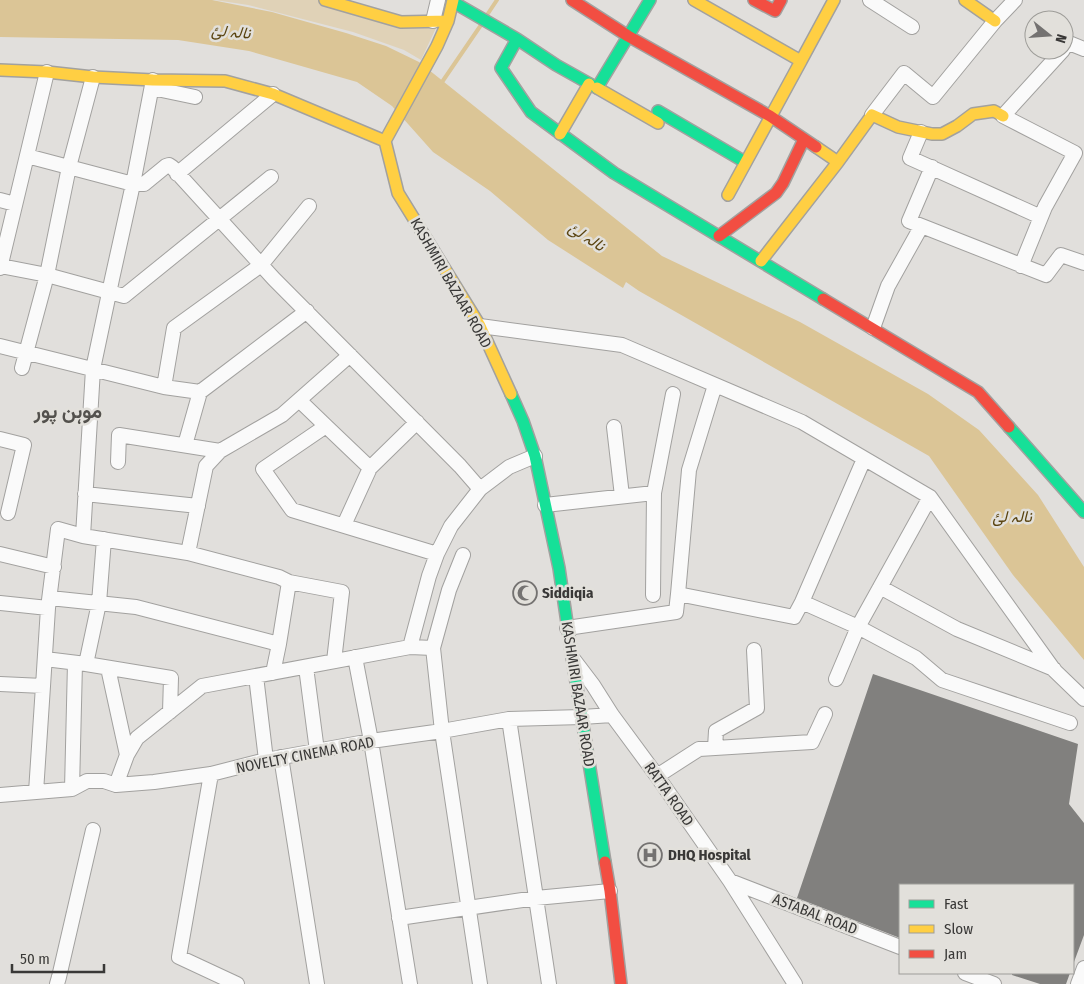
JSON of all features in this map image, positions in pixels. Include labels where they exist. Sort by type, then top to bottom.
[{"type":"street","points":[[325,0],[401,22],[448,21]]},
{"type":"street","points":[[433,21],[438,0]]},
{"type":"street","points":[[572,0],[628,36],[770,116],[838,162]]},
{"type":"street","points":[[560,134],[628,36],[650,0]]},
{"type":"street","points":[[694,0],[801,61]]},
{"type":"street","points":[[754,0],[775,11],[781,0]]},
{"type":"street","points":[[728,195],[834,0]]},
{"type":"street","points":[[870,0],[912,27]]},
{"type":"street","points":[[965,0],[995,21]]},
{"type":"street","points":[[761,261],[904,73],[933,97],[995,21],[1016,0]]},
{"type":"street","points":[[152,84],[186,80],[225,81],[273,94],[385,141],[437,46],[448,21],[453,1],[593,86],[745,162]]},
{"type":"street","points":[[512,36],[501,68],[531,112],[614,173],[978,392],[1084,512]]},
{"type":"street","points":[[1003,116],[1053,60]]},
{"type":"street","points":[[0,70],[47,72],[152,84],[195,97]]},
{"type":"street","points":[[47,72],[0,267],[47,275],[124,296],[271,177]]},
{"type":"street","points":[[22,368],[47,275],[69,167],[93,77]]},
{"type":"street","points":[[83,536],[93,369],[134,184],[152,84]]},
{"type":"street","points":[[178,174],[273,94]]},
{"type":"street","points":[[872,115],[898,127],[932,134],[942,134],[974,114],[994,111],[1075,154],[1045,206],[1020,266]]},
{"type":"street","points":[[921,132],[910,158],[1040,217]]},
{"type":"street","points":[[719,236],[776,193],[783,183],[804,139]]},
{"type":"street","name":"KASHMIRI BAZAAR ROAD","points":[[385,141],[398,193],[480,326],[523,421],[535,456],[559,568],[610,890],[621,984]]},
{"type":"street","points":[[27,156],[134,184],[144,184],[166,166],[172,167],[261,265],[417,422],[480,489]]},
{"type":"street","points":[[932,168],[909,221],[1046,275],[1061,256],[1084,263]]},
{"type":"street","points":[[0,200],[15,204]]},
{"type":"street","points":[[164,387],[174,328],[261,265],[309,206]]},
{"type":"street","points":[[873,328],[888,286],[921,227]]},
{"type":"street","points":[[185,445],[200,392],[307,312]]},
{"type":"street","points":[[480,326],[622,345],[802,422],[930,497],[1054,670],[1084,699]]},
{"type":"street","points":[[0,346],[164,387],[200,392]]},
{"type":"street","points":[[188,553],[206,466],[220,451],[282,415],[350,356]]},
{"type":"street","points":[[567,628],[676,612],[689,470],[715,385]]},
{"type":"street","points":[[653,595],[654,493],[673,394]]},
{"type":"street","points":[[299,400],[370,468]]},
{"type":"street","points":[[344,526],[370,468],[417,422]]},
{"type":"street","points":[[326,426],[263,469],[292,510],[437,554]]},
{"type":"street","points":[[614,427],[622,496]]},
{"type":"street","points":[[118,462],[119,435],[220,451]]},
{"type":"street","points":[[0,439],[24,445],[8,514]]},
{"type":"street","points":[[410,647],[428,576],[452,526],[480,489],[509,466],[535,456]]},
{"type":"street","points":[[678,594],[794,616],[802,602],[864,459]]},
{"type":"street","points":[[545,504],[654,493]]},
{"type":"street","points":[[85,494],[198,506]]},
{"type":"street","points":[[836,679],[858,627],[930,497]]},
{"type":"street","points":[[36,792],[49,603],[58,529],[104,540],[188,553],[279,577],[289,582],[342,592],[334,661]]},
{"type":"street","points":[[72,788],[81,664],[99,603],[104,540]]},
{"type":"street","points":[[0,554],[54,567]]},
{"type":"street","points":[[463,555],[449,590],[433,648],[442,730],[480,984]]},
{"type":"street","points":[[273,673],[289,582]]},
{"type":"street","points":[[880,587],[956,629],[1054,670]]},
{"type":"street","points":[[802,602],[858,627],[916,658],[942,680],[1070,723]]},
{"type":"street","points":[[0,603],[99,603],[136,607],[279,644]]},
{"type":"street","points":[[116,785],[127,755],[137,738],[202,686],[410,647],[433,648]]},
{"type":"street","points":[[715,748],[716,731],[757,708],[754,650]]},
{"type":"street","points":[[355,657],[371,741],[410,984]]},
{"type":"street","name":"RATTA ROAD","points":[[572,657],[730,881],[794,984]]},
{"type":"street","points":[[45,660],[171,678],[170,712]]},
{"type":"street","points":[[306,667],[317,751]]},
{"type":"street","points":[[108,668],[127,755]]},
{"type":"street","points":[[256,676],[266,760]]},
{"type":"street","points":[[0,684],[43,686]]},
{"type":"street","name":"NOVELTY CINEMA ROAD","points":[[0,795],[72,788],[87,781],[104,781],[116,785],[211,774],[281,757],[509,719],[582,717],[612,714]]},
{"type":"street","points":[[657,776],[699,749],[812,742],[825,714]]},
{"type":"street","points":[[509,719],[549,984]]},
{"type":"street","points":[[281,757],[316,984]]},
{"type":"street","points":[[211,774],[179,957],[237,984]]},
{"type":"street","points":[[57,984],[92,830]]},
{"type":"street","name":"ASTABAL ROAD","points":[[730,881],[899,947]]},
{"type":"street","points":[[399,918],[536,898],[610,890]]},
{"type":"street","points":[[1078,984],[1084,968]]},
{"type":"street","points":[[968,974],[994,984]]},
{"type":"shaded area","points":[[215,0],[320,0],[436,28],[421,60],[404,50],[353,32],[248,5]]},
{"type":"water","name":"نالہ لئ","points":[[0,0],[212,0],[272,12],[346,33],[386,46],[419,62],[662,256],[800,322],[928,394],[979,430],[1038,495],[1084,567],[1084,660],[1013,575],[929,456],[626,282],[623,288],[548,240],[490,191],[433,152],[392,106],[357,82],[249,51],[178,40],[0,37]]},
{"type":"building","points":[[873,674],[1078,744],[1069,804],[1084,823],[1084,935],[1074,962],[1074,884],[899,884],[899,938],[797,898]]},
{"type":"building","points":[[1070,974],[1066,984],[1040,984],[1012,975]]},
{"type":"waterway","points":[[487,15],[497,0]]},
{"type":"waterway","points":[[440,85],[481,25]]},
{"type":"traffic: fast","points":[[517,39],[556,65],[597,88],[650,0]]},
{"type":"traffic: fast","points":[[453,2],[517,39],[501,68],[531,112],[614,173],[823,299]]},
{"type":"traffic: fast","points":[[658,111],[745,162]]},
{"type":"traffic: fast","points":[[511,394],[535,456],[559,568],[605,862]]},
{"type":"traffic: fast","points":[[1009,427],[1084,512]]},
{"type":"traffic: slow","points":[[325,0],[401,22],[448,21]]},
{"type":"traffic: slow","points":[[385,141],[437,46],[448,21],[453,0]]},
{"type":"traffic: slow","points":[[694,0],[801,61],[834,0]]},
{"type":"traffic: slow","points":[[965,0],[995,21]]},
{"type":"traffic: slow","points":[[728,195],[801,61]]},
{"type":"traffic: slow","points":[[0,70],[153,80],[225,81],[273,94],[385,141]]},
{"type":"traffic: slow","points":[[560,134],[589,84]]},
{"type":"traffic: slow","points":[[597,88],[658,123]]},
{"type":"traffic: slow","points":[[816,147],[838,162],[872,115],[898,127],[932,134],[942,134],[973,114],[994,111],[1003,116]]},
{"type":"traffic: slow","points":[[385,141],[398,193],[480,326],[511,394]]},
{"type":"traffic: slow","points":[[761,261],[838,162]]},
{"type":"traffic: jam","points":[[572,0],[628,36],[770,116],[816,147]]},
{"type":"traffic: jam","points":[[754,0],[775,11],[781,0]]},
{"type":"traffic: jam","points":[[719,236],[776,193],[783,183],[804,139]]},
{"type":"traffic: jam","points":[[823,299],[978,392],[1009,427]]},
{"type":"traffic: jam","points":[[605,862],[621,984]]},
{"type":"place","name":"Siddiqia","points":[[525,593]]},
{"type":"place","name":"DHQ Hospital","points":[[650,855]]},
{"type":"district","name":"موہن پور","points":[[68,411]]}]
